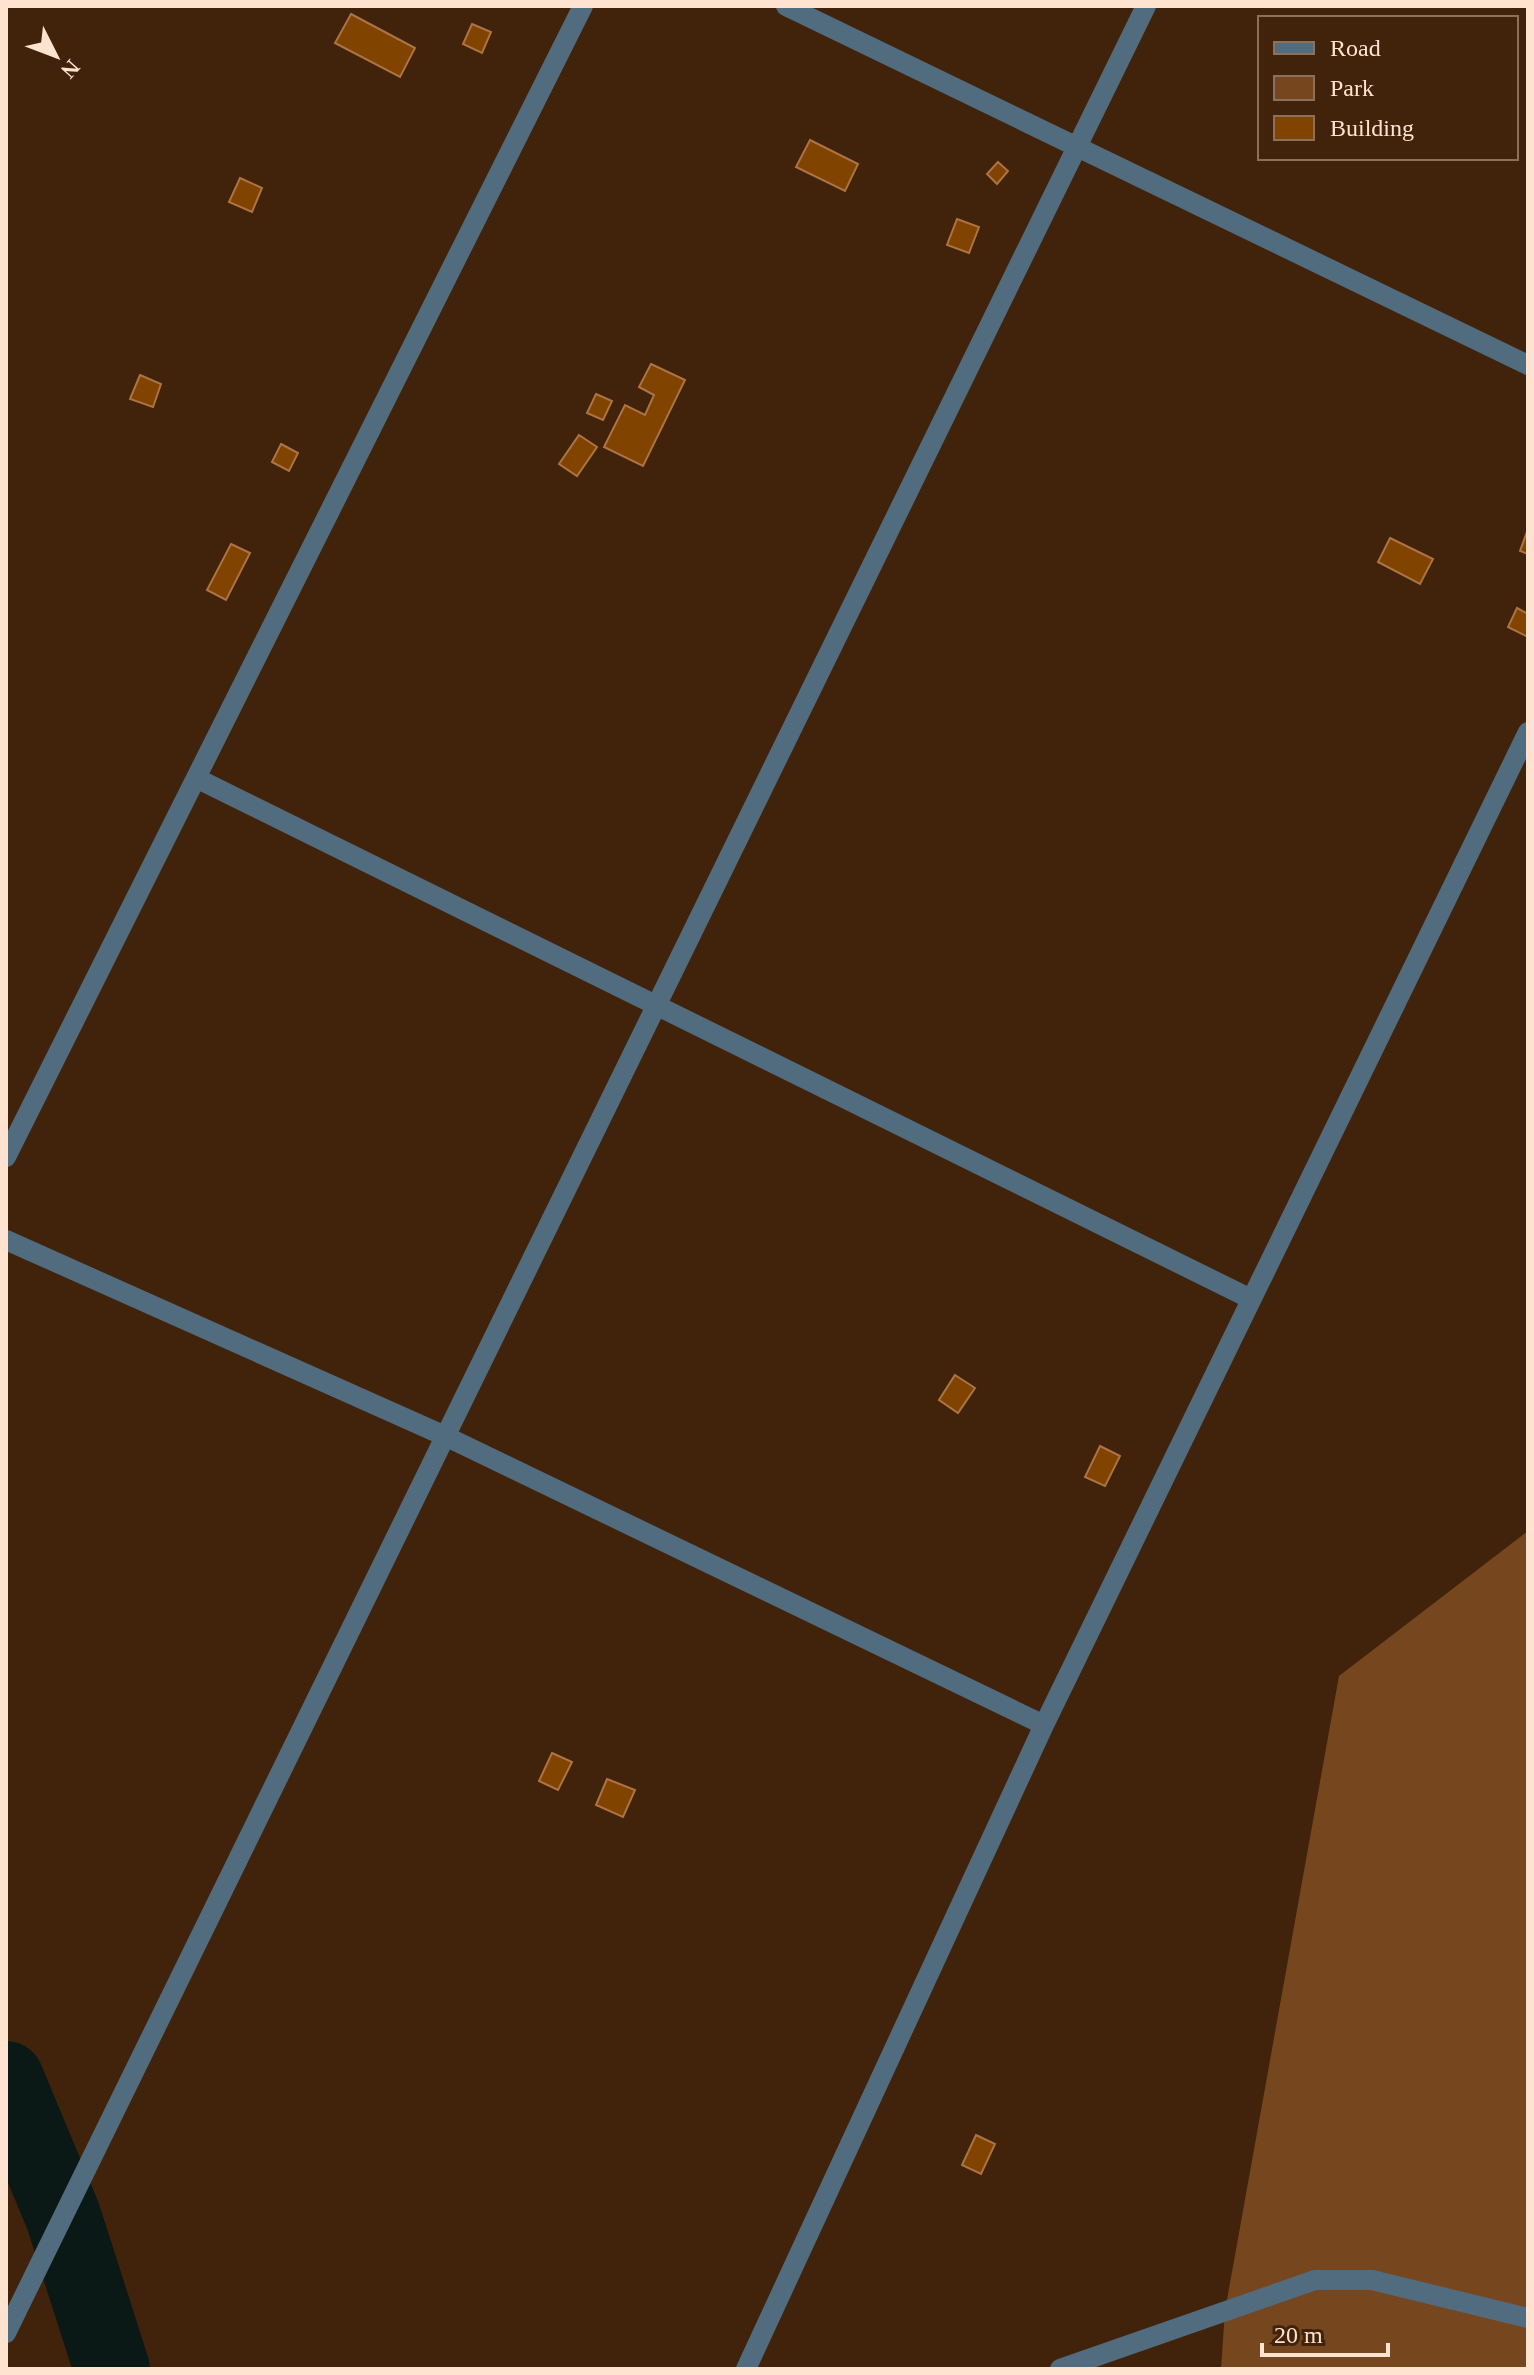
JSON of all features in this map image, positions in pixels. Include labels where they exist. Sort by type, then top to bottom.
[{"type":"street","points":[[6,1157],[583,6]]},
{"type":"street","points":[[786,6],[1528,365]]},
{"type":"street","points":[[6,2333],[1146,6]]},
{"type":"street","points":[[746,2369],[1044,1725],[1528,732]]},
{"type":"street","points":[[196,778],[1251,1299]]},
{"type":"street","points":[[6,1240],[445,1436],[1044,1725]]},
{"type":"street","points":[[1060,2369],[1315,2280],[1372,2280],[1528,2318]]},
{"type":"green space","points":[[1528,1531],[1528,2369],[1221,2369],[1225,2311],[1339,1676]]},
{"type":"building","points":[[351,14],[415,48],[400,77],[335,43]]},
{"type":"building","points":[[472,24],[491,32],[482,53],[463,44]]},
{"type":"building","points":[[810,140],[858,164],[845,191],[796,167]]},
{"type":"building","points":[[998,162],[1008,171],[997,184],[987,174]]},
{"type":"building","points":[[240,178],[262,188],[252,212],[229,202]]},
{"type":"building","points":[[957,219],[979,227],[969,253],[947,245]]},
{"type":"building","points":[[651,364],[685,380],[643,466],[604,447],[625,405],[645,415],[654,395],[639,387]]},
{"type":"building","points":[[140,375],[161,384],[153,407],[130,399]]},
{"type":"building","points":[[596,394],[612,401],[603,420],[587,413]]},
{"type":"building","points":[[579,435],[597,447],[577,476],[559,464]]},
{"type":"building","points":[[281,444],[298,453],[289,471],[272,462]]},
{"type":"building","points":[[1528,529],[1528,554],[1520,551]]},
{"type":"building","points":[[1390,538],[1433,559],[1420,584],[1378,562]]},
{"type":"building","points":[[231,544],[250,553],[226,600],[207,590]]},
{"type":"building","points":[[1517,608],[1528,614],[1528,637],[1508,627]]},
{"type":"building","points":[[955,1375],[975,1388],[958,1413],[939,1400]]},
{"type":"building","points":[[1100,1446],[1120,1456],[1105,1486],[1085,1477]]},
{"type":"building","points":[[552,1753],[572,1762],[558,1790],[539,1781]]},
{"type":"building","points":[[607,1779],[635,1790],[623,1817],[596,1805]]},
{"type":"building","points":[[976,2135],[995,2144],[981,2174],[962,2165]]},
{"type":"waterway","points":[[6,2079],[63,2216],[112,2369]]}]
